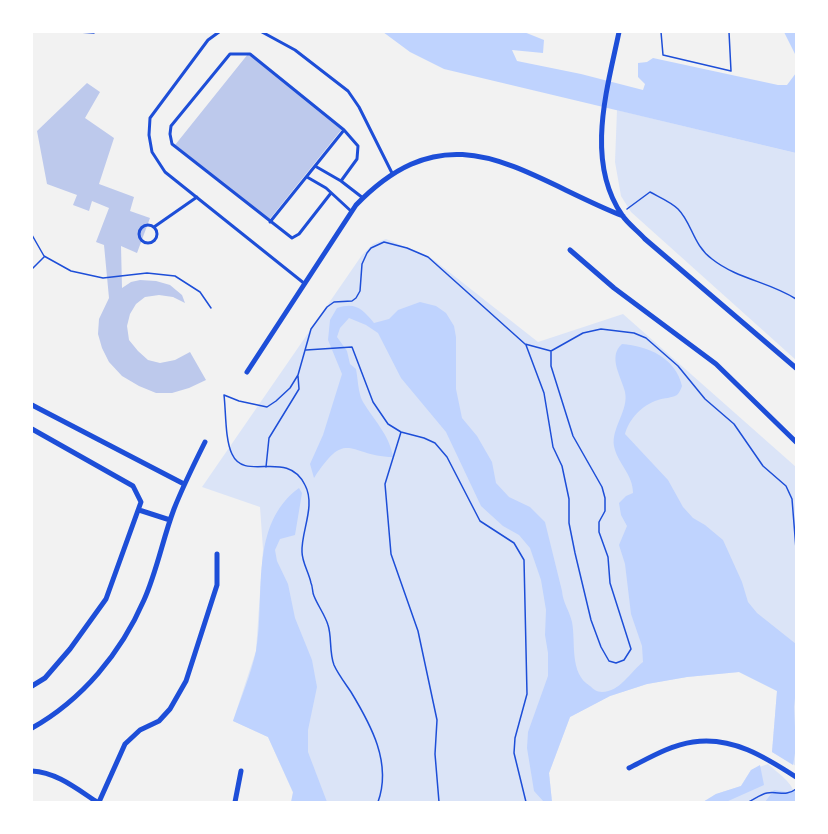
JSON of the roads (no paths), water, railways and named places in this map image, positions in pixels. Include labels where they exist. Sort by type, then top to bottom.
[{"type":"street","points":[[620,32],[602,118],[601,142],[611,196],[622,214],[645,238],[796,368]]},
{"type":"street","points":[[247,372],[351,212],[375,186],[393,173],[412,164],[456,154],[480,156],[506,162],[622,214]]},
{"type":"street","points":[[570,250],[614,288],[716,364],[796,442]]},
{"type":"street","points":[[32,405],[184,484]]},
{"type":"street","points":[[32,429],[133,486],[141,502],[106,599],[70,649],[45,678],[32,686]]},
{"type":"street","points":[[32,728],[63,708],[81,692],[115,653],[145,599],[170,520],[184,484],[205,442]]},
{"type":"street","points":[[139,510],[170,520]]},
{"type":"street","points":[[32,771],[40,771],[62,780],[98,802],[125,744],[140,730],[159,721],[170,709],[186,681],[217,585],[217,554]]},
{"type":"street","points":[[629,768],[657,754],[693,742],[720,742],[743,747],[763,755],[796,777]]},
{"type":"street","points":[[235,802],[241,771]]},
{"type":"lane","points":[[219,32],[208,40],[150,118],[149,135],[152,152],[165,171],[305,284]]},
{"type":"lane","points":[[262,32],[295,50],[348,91],[359,107],[393,173]]},
{"type":"lane","points":[[331,193],[299,234],[292,238],[172,144],[171,126],[230,54],[250,54],[344,130],[358,146],[357,159],[341,181]]},
{"type":"lane","points":[[270,222],[344,130]]},
{"type":"lane","points":[[315,166],[341,181],[363,198]]},
{"type":"lane","points":[[307,177],[331,193],[351,212]]},
{"type":"lane","points":[[154,227],[197,197]]},
{"type":"lane","points":[[147,224],[154,227],[157,234],[155,240],[147,243],[142,240],[139,232],[142,227],[147,224]]},
{"type":"water","points":[[383,32],[524,32],[544,40],[543,53],[512,50],[517,61],[643,90],[645,84],[638,77],[638,63],[647,62],[653,58],[778,85],[787,85],[796,73],[796,153],[444,69],[410,52]]},
{"type":"water","points":[[784,32],[796,32],[796,56]]},
{"type":"water","points":[[420,302],[436,306],[446,313],[454,326],[456,389],[462,418],[477,436],[492,462],[496,483],[509,497],[530,507],[545,522],[572,622],[576,666],[583,680],[602,692],[614,689],[643,662],[642,646],[631,614],[625,564],[619,545],[627,526],[621,515],[619,503],[633,493],[630,480],[614,446],[615,432],[626,399],[617,368],[616,355],[622,344],[642,347],[660,355],[674,368],[682,386],[677,395],[652,402],[642,409],[630,423],[625,434],[668,480],[683,507],[693,518],[723,540],[742,582],[748,602],[757,613],[796,644],[794,707],[796,747],[793,765],[772,752],[777,691],[739,672],[687,677],[647,684],[610,696],[570,717],[549,773],[552,802],[544,802],[534,791],[527,748],[528,732],[548,676],[548,653],[545,635],[546,610],[541,580],[530,548],[519,535],[503,526],[481,506],[446,432],[401,378],[378,333],[349,318],[340,328],[337,337],[347,351],[350,364],[356,369],[363,402],[385,435],[393,457],[378,456],[349,448],[342,449],[325,462],[314,478],[310,464],[323,435],[342,374],[328,340],[330,320],[337,308],[353,306],[358,308],[366,313],[374,323],[389,319],[398,310]]},
{"type":"water","points":[[299,488],[302,493],[295,535],[280,539],[275,550],[277,561],[288,584],[295,618],[312,660],[317,687],[308,730],[308,752],[327,802],[291,802],[293,792],[268,737],[233,721],[256,651],[262,563],[266,542],[272,521],[283,503]]},
{"type":"water","points":[[760,765],[764,785],[726,802],[703,802],[716,794],[741,786],[751,770]]},
{"type":"water","points":[[774,790],[787,792],[795,790],[796,802],[765,802]]}]
